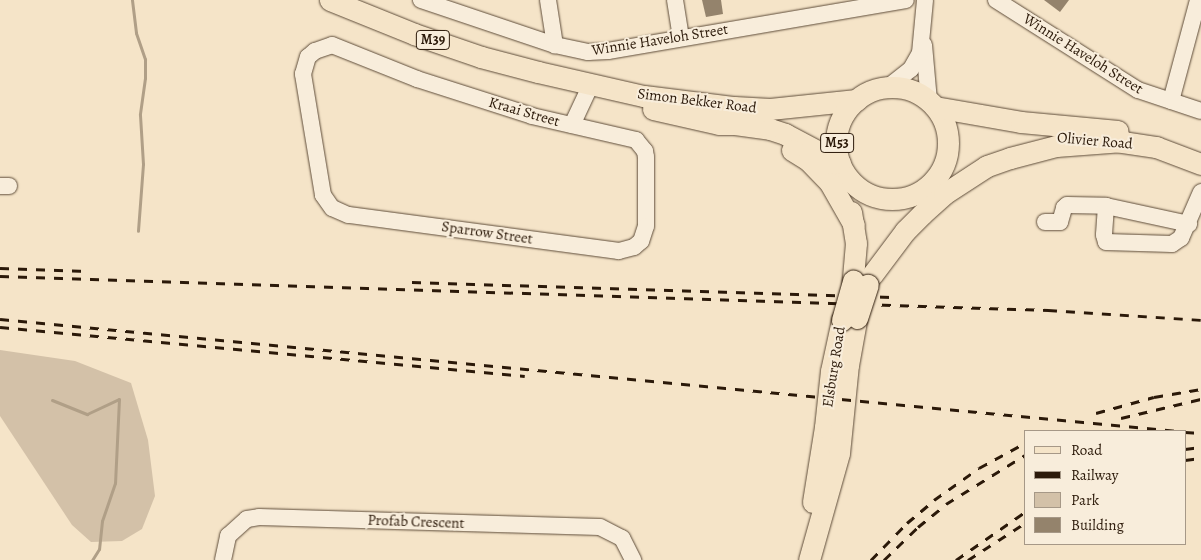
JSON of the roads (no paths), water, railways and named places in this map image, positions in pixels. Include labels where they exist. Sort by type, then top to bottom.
[{"type":"main road","name":"Simon Bekker Road","points":[[330,0],[444,44],[591,88],[640,106],[719,124],[770,129],[785,134],[842,168]]},
{"type":"main road","name":"M53","points":[[888,87],[902,88],[916,93],[932,104],[944,124],[948,143],[944,162],[928,185],[905,198],[889,199],[873,196],[858,188],[842,168],[836,146],[838,129],[845,113],[857,100],[871,91],[888,87]]},
{"type":"main road","name":"Simon Bekker Road","points":[[591,88],[734,107],[792,108],[857,100]]},
{"type":"main road","name":"Olivier Road","points":[[932,104],[1021,122],[1141,134],[1166,139],[1201,152]]},
{"type":"main road","points":[[719,124],[768,138],[808,160],[830,183],[854,225]]},
{"type":"main road","name":"Olivier Road","points":[[928,185],[1006,147],[1033,139],[1075,137],[1123,141],[1156,147],[1201,164]]},
{"type":"main road","points":[[864,280],[905,231],[922,214],[944,194],[987,166],[1056,146],[1123,141]]},
{"type":"main road","name":"Elsburg Road","points":[[842,168],[854,225],[856,264],[864,280]]},
{"type":"main road","name":"Elsburg Road","points":[[797,560],[817,481],[831,371],[864,280],[889,235],[928,185]]},
{"type":"main road","name":"Elsburg Road","points":[[809,560],[839,453],[848,365],[849,320]]},
{"type":"street","name":"Winnie Haveloh Street","points":[[422,0],[555,45],[588,52],[608,51],[906,0]]},
{"type":"street","points":[[548,0],[555,45]]},
{"type":"street","points":[[675,0],[681,38]]},
{"type":"street","points":[[888,87],[911,69],[920,53],[923,38],[925,0]]},
{"type":"street","name":"Winnie Haveloh Street","points":[[996,0],[1138,90],[1201,111]]},
{"type":"street","points":[[1171,101],[1198,0]]},
{"type":"street","points":[[923,38],[932,104]]},
{"type":"street","name":"Kraai Street","points":[[332,208],[323,194],[303,74],[304,65],[315,51],[332,46],[341,47],[417,79],[532,116],[636,140],[645,151],[646,226],[640,241]]},
{"type":"street","points":[[572,125],[591,88]]},
{"type":"street","points":[[1106,206],[1104,235],[1106,242],[1172,244],[1178,242],[1188,224],[1201,192]]},
{"type":"street","points":[[1046,222],[1060,222],[1064,208],[1067,205],[1106,206],[1188,224]]},
{"type":"street","name":"Sparrow Street","points":[[332,208],[348,215],[619,251],[634,247],[640,241]]},
{"type":"street","name":"Profab Crescent","points":[[223,560],[224,547],[228,536],[247,519],[259,517],[600,527],[622,538],[630,553]]},
{"type":"waterway","points":[[132,0],[136,33],[145,59],[145,78],[140,115],[143,164],[138,231]]},
{"type":"waterway","points":[[52,400],[87,414],[119,399],[115,483],[102,521],[99,549],[92,560]]},
{"type":"railway","points":[[0,268],[87,271]]},
{"type":"railway","points":[[0,276],[1048,310],[1201,320]]},
{"type":"railway","points":[[412,282],[892,297]]},
{"type":"railway","points":[[0,319],[1167,430]]},
{"type":"railway","points":[[0,327],[525,376]]},
{"type":"railway","points":[[1096,413],[1154,397],[1201,389]]},
{"type":"railway","points":[[1121,418],[1201,399]]},
{"type":"railway","points":[[1186,432],[1201,433]]},
{"type":"railway","points":[[871,560],[907,523],[934,500],[979,468],[1024,444]]},
{"type":"railway","points":[[1186,449],[1201,447]]},
{"type":"railway","points":[[884,560],[918,527],[946,504],[1024,456]]},
{"type":"railway","points":[[1186,460],[1201,458]]},
{"type":"railway","points":[[956,560],[1024,513]]},
{"type":"railway","points":[[968,560],[1024,524]]}]
